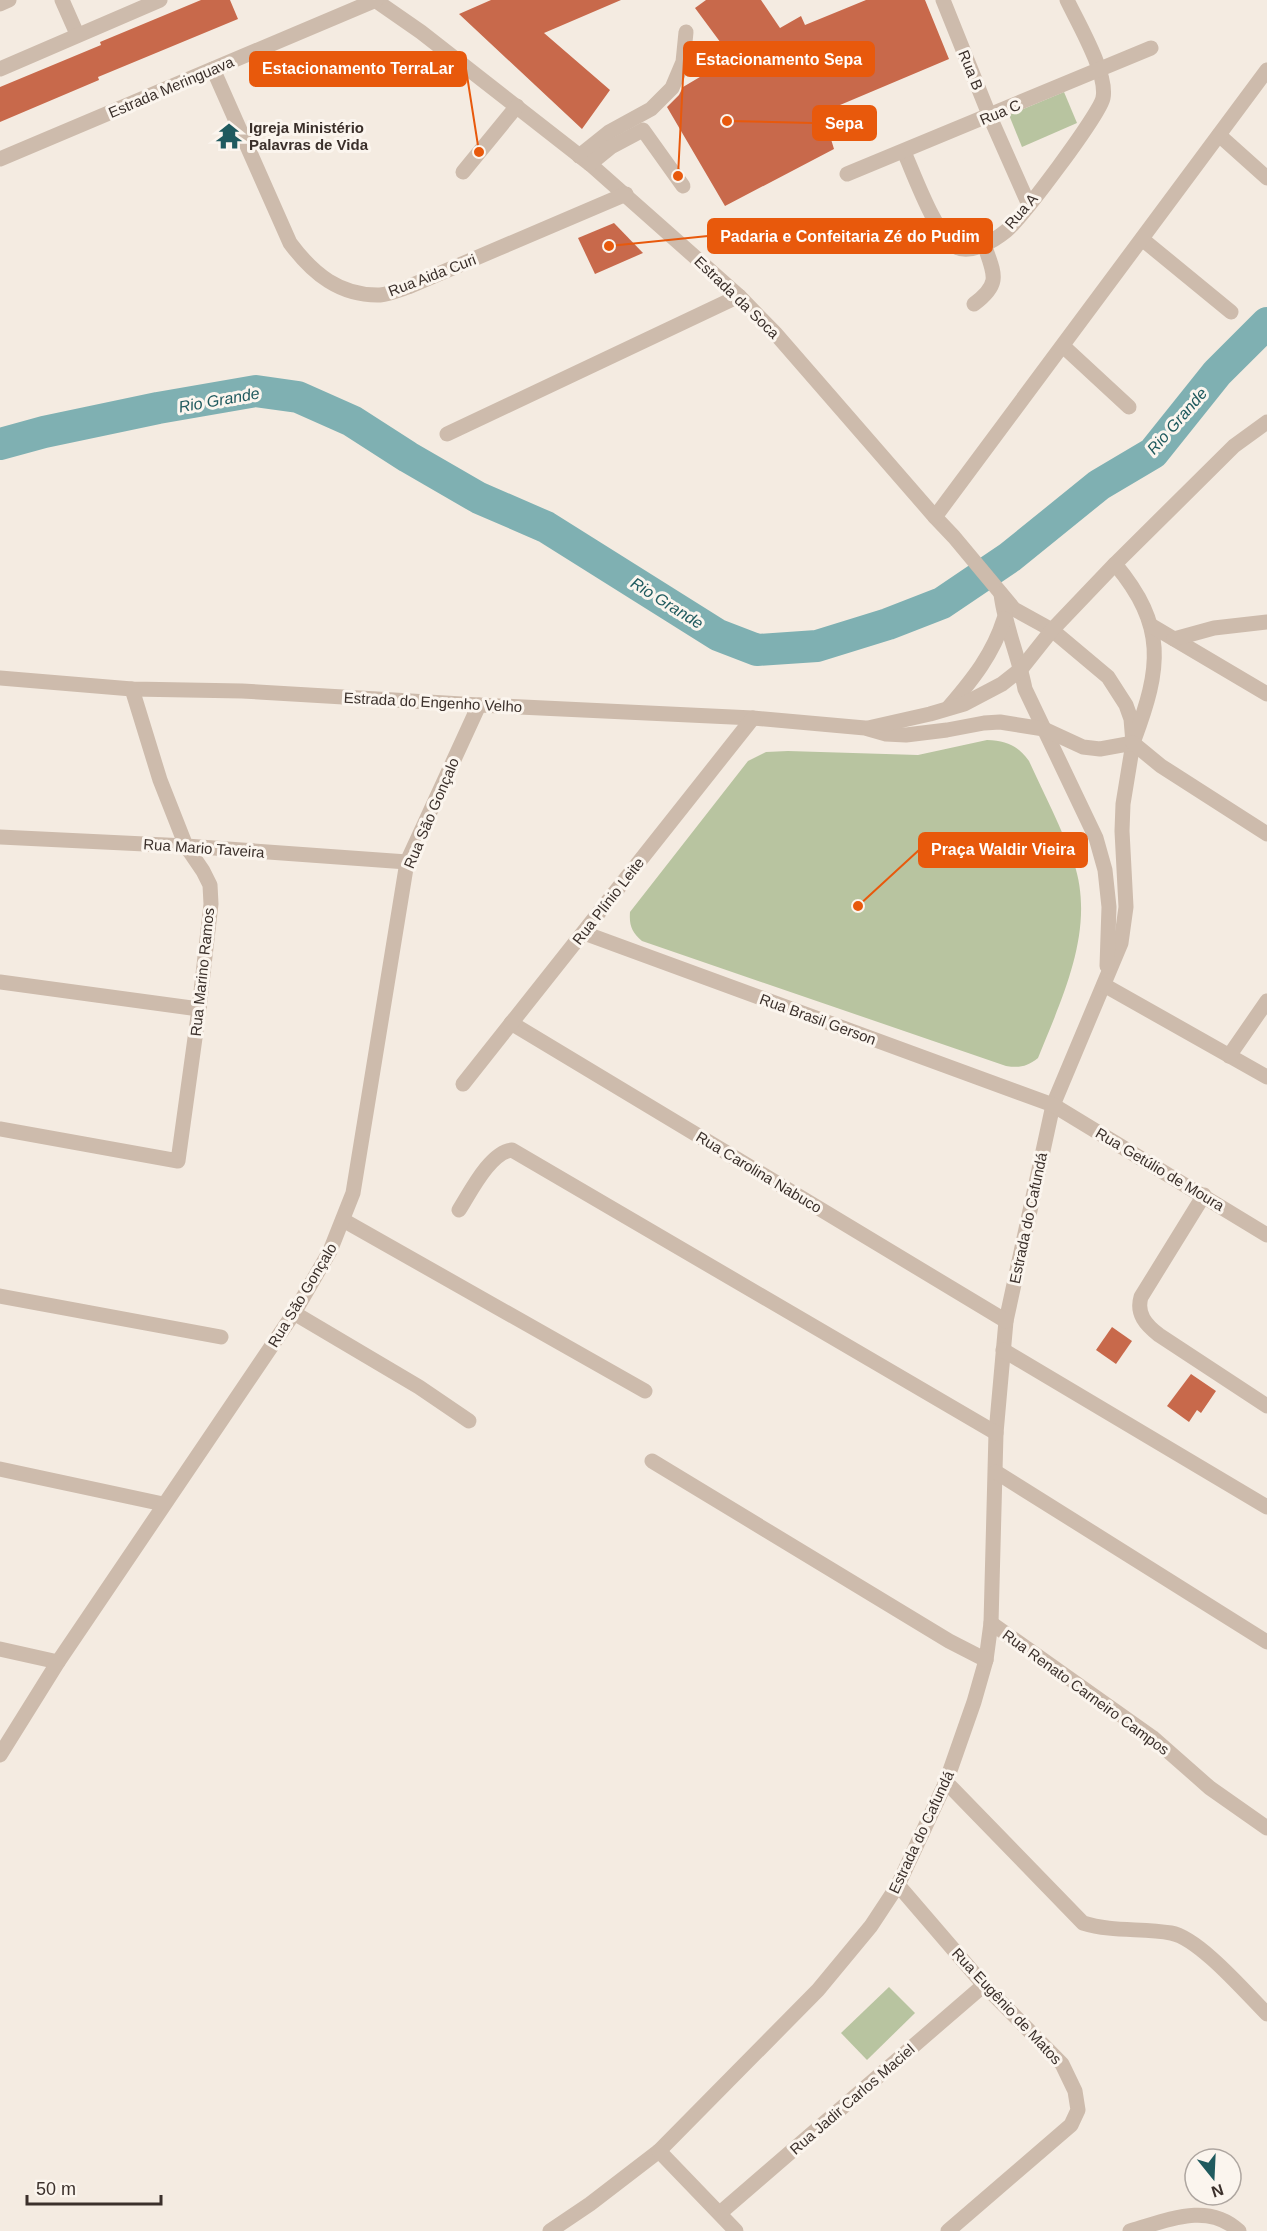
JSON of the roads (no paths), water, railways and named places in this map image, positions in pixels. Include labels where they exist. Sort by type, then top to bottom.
[{"type":"street","points":[[0,4],[9,0]]},
{"type":"street","points":[[62,0],[77,34]]},
{"type":"street","points":[[0,69],[160,0]]},
{"type":"street","name":"Estrada Meringuava","points":[[0,159],[375,0]]},
{"type":"street","name":"Estrada da Soca","points":[[375,0],[421,32],[517,106],[626,194],[739,296],[775,333],[1014,609],[1052,630]]},
{"type":"street","name":"Rua B","points":[[943,0],[1029,206]]},
{"type":"street","points":[[1067,0],[1099,69]]},
{"type":"street","points":[[584,160],[609,132],[651,109],[672,88],[683,62],[686,32]]},
{"type":"street","name":"Rua C","points":[[847,174],[990,117],[1151,48]]},
{"type":"street","name":"Rua Aida Curi","points":[[213,69],[290,243],[302,259],[327,281],[357,293],[382,295],[408,287],[626,194]]},
{"type":"street","name":"Rua A","points":[[904,152],[934,219],[946,239],[955,246],[968,249],[984,244],[1006,231],[1029,206],[1100,107],[1104,85],[1099,69]]},
{"type":"street","points":[[935,517],[1267,70]]},
{"type":"street","points":[[463,172],[517,106]]},
{"type":"street","points":[[584,160],[643,130],[651,118],[651,109]]},
{"type":"street","points":[[643,130],[683,186]]},
{"type":"street","points":[[1219,135],[1267,178]]},
{"type":"street","points":[[1142,238],[1232,312]]},
{"type":"street","points":[[974,304],[992,287],[994,280],[984,244]]},
{"type":"street","points":[[447,434],[739,296]]},
{"type":"street","points":[[1063,346],[1129,407]]},
{"type":"street","name":"Estrada do Engenho Velho","points":[[865,728],[948,708],[991,691],[1021,669],[1052,630],[1114,564],[1234,446],[1267,422]]},
{"type":"street","points":[[1114,564],[1129,581],[1146,608],[1152,626],[1155,652],[1153,679],[1133,743],[1161,766],[1267,834]]},
{"type":"street","points":[[996,587],[1021,669]]},
{"type":"street","points":[[948,708],[977,673],[990,653],[1004,619]]},
{"type":"street","points":[[1174,639],[1214,628],[1267,622]]},
{"type":"street","points":[[1152,626],[1267,694]]},
{"type":"street","name":"Estrada do Cafundá","points":[[549,2231],[590,2204],[659,2151],[818,1990],[871,1926],[898,1885],[946,1782],[974,1702],[986,1660],[991,1623],[996,1433],[1006,1321],[1053,1105],[1121,943],[1126,907],[1122,831],[1123,804],[1133,743],[1131,719],[1120,693],[1108,677],[1052,630]]},
{"type":"street","name":"Estrada do Cafundá","points":[[1021,669],[1025,689],[1088,817],[1106,870],[1109,907],[1105,980]]},
{"type":"street","name":"Estrada do Engenho Velho","points":[[0,678],[132,689],[242,691],[753,718],[865,728],[886,734],[906,735],[1000,722],[1044,729],[1083,747],[1100,749],[1133,743]]},
{"type":"street","name":"Rua Marino Ramos","points":[[0,1129],[178,1161],[199,1009],[211,904],[210,885],[186,846],[160,780],[132,689]]},
{"type":"street","name":"Rua São Gonçalo","points":[[0,1755],[58,1662],[163,1504],[294,1313],[330,1251],[353,1193],[407,862],[480,705]]},
{"type":"street","name":"Rua Plínio Leite","points":[[463,1084],[753,718]]},
{"type":"street","name":"Rua Mario Taveira","points":[[0,837],[186,846],[407,862]]},
{"type":"street","name":"Rua Brasil Gerson","points":[[584,933],[1053,1105]]},
{"type":"street","points":[[1105,980],[1267,1077]]},
{"type":"street","points":[[0,982],[199,1009]]},
{"type":"street","points":[[1229,1056],[1267,1001]]},
{"type":"street","name":"Rua Carolina Nabuco","points":[[511,1023],[1006,1321]]},
{"type":"street","name":"Rua Getúlio de Moura","points":[[1053,1105],[1267,1235]]},
{"type":"street","points":[[459,1210],[495,1157],[505,1150],[512,1150],[996,1433]]},
{"type":"street","points":[[1204,1195],[1141,1297],[1139,1306],[1147,1326],[1267,1407]]},
{"type":"street","points":[[343,1220],[645,1391]]},
{"type":"street","points":[[0,1296],[221,1337]]},
{"type":"street","points":[[294,1313],[419,1387],[469,1421]]},
{"type":"street","points":[[1003,1350],[1267,1507]]},
{"type":"street","points":[[652,1461],[949,1641],[986,1660]]},
{"type":"street","points":[[0,1468],[163,1504]]},
{"type":"street","points":[[996,1473],[1267,1642]]},
{"type":"street","name":"Rua Renato Carneiro Campos","points":[[991,1623],[1152,1737],[1210,1788],[1267,1828]]},
{"type":"street","points":[[0,1649],[58,1662]]},
{"type":"street","points":[[946,1782],[1083,1923],[1101,1929],[1174,1933],[1202,1950],[1267,2014]]},
{"type":"street","name":"Rua Eugênio de Matos","points":[[898,1885],[984,1985],[1062,2064],[1076,2091],[1078,2110],[1071,2125],[948,2231]]},
{"type":"street","name":"Rua Jadir Carlos Maciel","points":[[720,2213],[984,1985]]},
{"type":"street","points":[[659,2151],[736,2231]]},
{"type":"street","points":[[1130,2231],[1191,2214],[1223,2219],[1239,2231]]},
{"type":"waterway","name":"Rio Grande","points":[[0,444],[44,432],[158,408],[256,391],[298,397],[352,421],[479,498],[546,527],[718,635],[757,650],[817,646],[888,624],[942,603],[1010,557],[1099,485],[1153,453],[1217,373],[1267,323]]},
{"type":"place","name":"Sepa","points":[[727,121]]},
{"type":"place","name":"Igreja Ministério Palavras de Vida","points":[[229,136]]},
{"type":"place","name":"Estacionamento TerraLar","points":[[479,152]]},
{"type":"place","name":"Estacionamento Sepa","points":[[678,176]]},
{"type":"place","name":"Padaria e Confeitaria Zé do Pudim","points":[[609,246]]},
{"type":"place","name":"Praça Waldir Vieira","points":[[858,906]]}]
